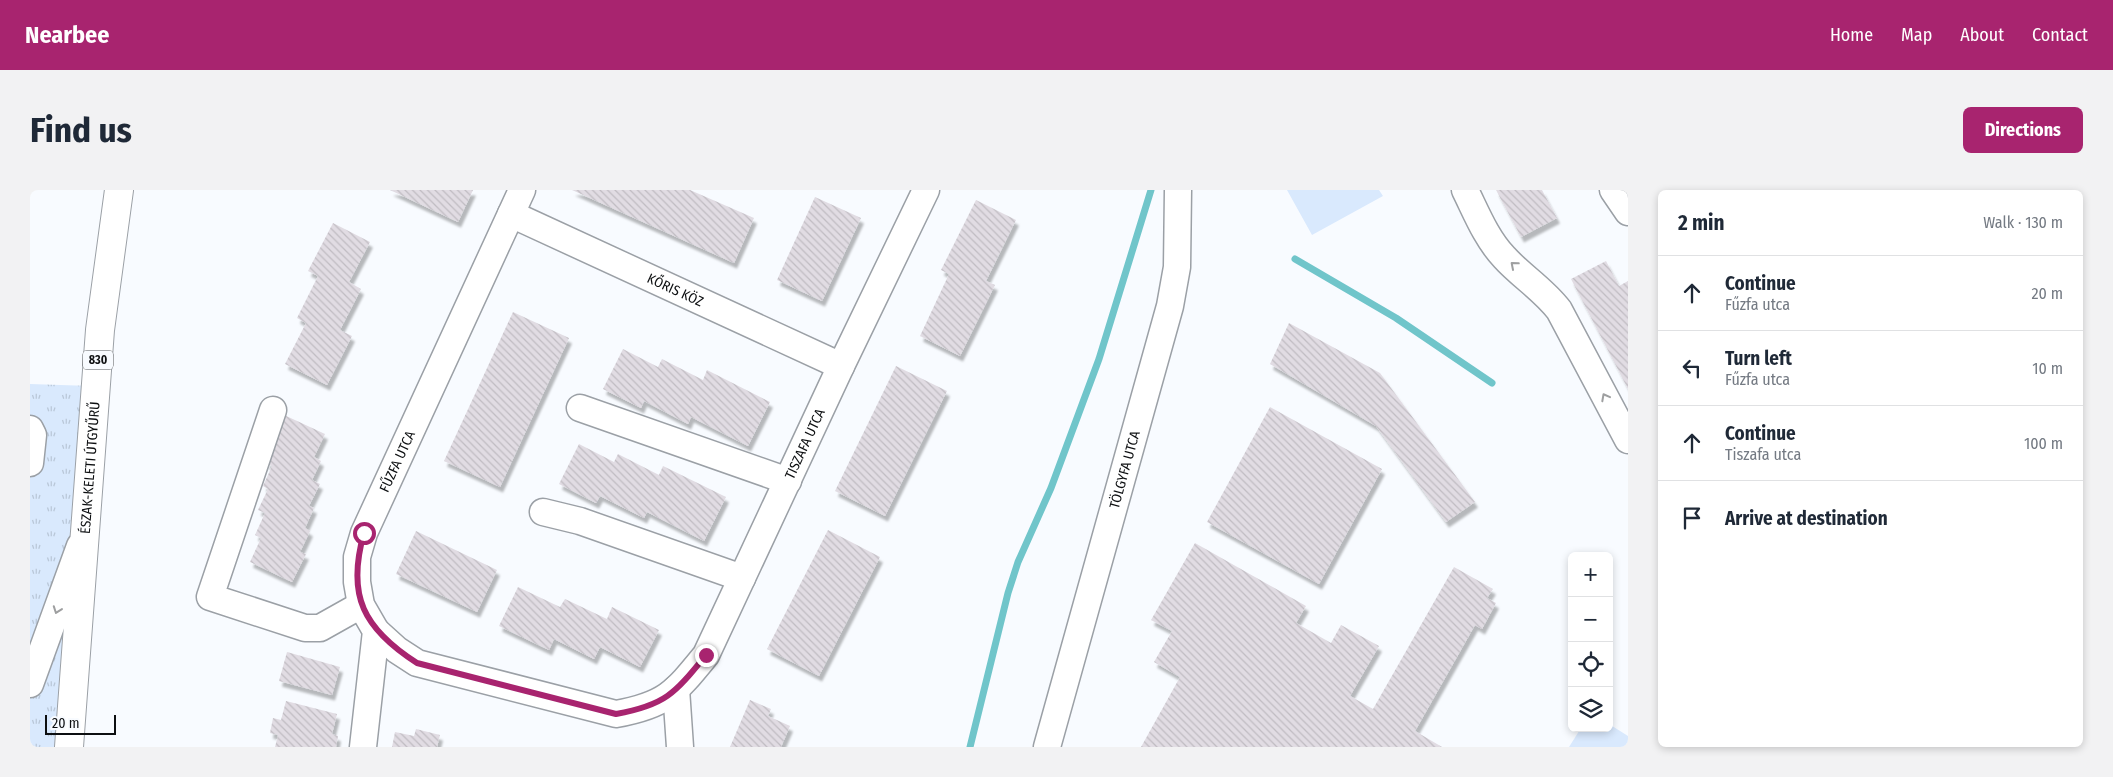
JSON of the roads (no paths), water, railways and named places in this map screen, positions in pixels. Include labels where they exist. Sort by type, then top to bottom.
[{"type":"main road","name":"ÉSZAK-KELETI ÚTGYŰRŰ","points":[[69,747],[100,330],[119,190]]},
{"type":"street","name":"FŰZFA UTCA","points":[[376,631],[361,605],[357,582],[357,557],[364,533],[522,190]]},
{"type":"street","name":"TISZAFA UTCA","points":[[376,631],[397,650],[417,663],[616,714],[639,710],[662,702],[706,655],[841,366],[926,190]]},
{"type":"street","name":"TÖLGYFA UTCA","points":[[1047,747],[1170,306],[1177,267],[1178,190]]},
{"type":"street","points":[[1465,190],[1492,241],[1503,256],[1547,295],[1559,310],[1628,440]]},
{"type":"street","name":"KŐRIS KÖZ","points":[[511,214],[841,366]]},
{"type":"street","points":[[580,408],[788,481]]},
{"type":"street","points":[[274,410],[210,597],[305,628],[320,628],[361,605]]},
{"type":"street","points":[[30,429],[33,435],[30,463]]},
{"type":"street","points":[[543,512],[580,521],[742,578]]},
{"type":"street","points":[[30,684],[85,531]]},
{"type":"street","points":[[363,747],[376,631]]},
{"type":"street","points":[[676,689],[680,747]]},
{"type":"waterway","points":[[970,747],[1008,593],[1018,562],[1051,488],[1099,359],[1151,190]]},
{"type":"waterway","points":[[1295,259],[1396,318],[1492,383]]}]
